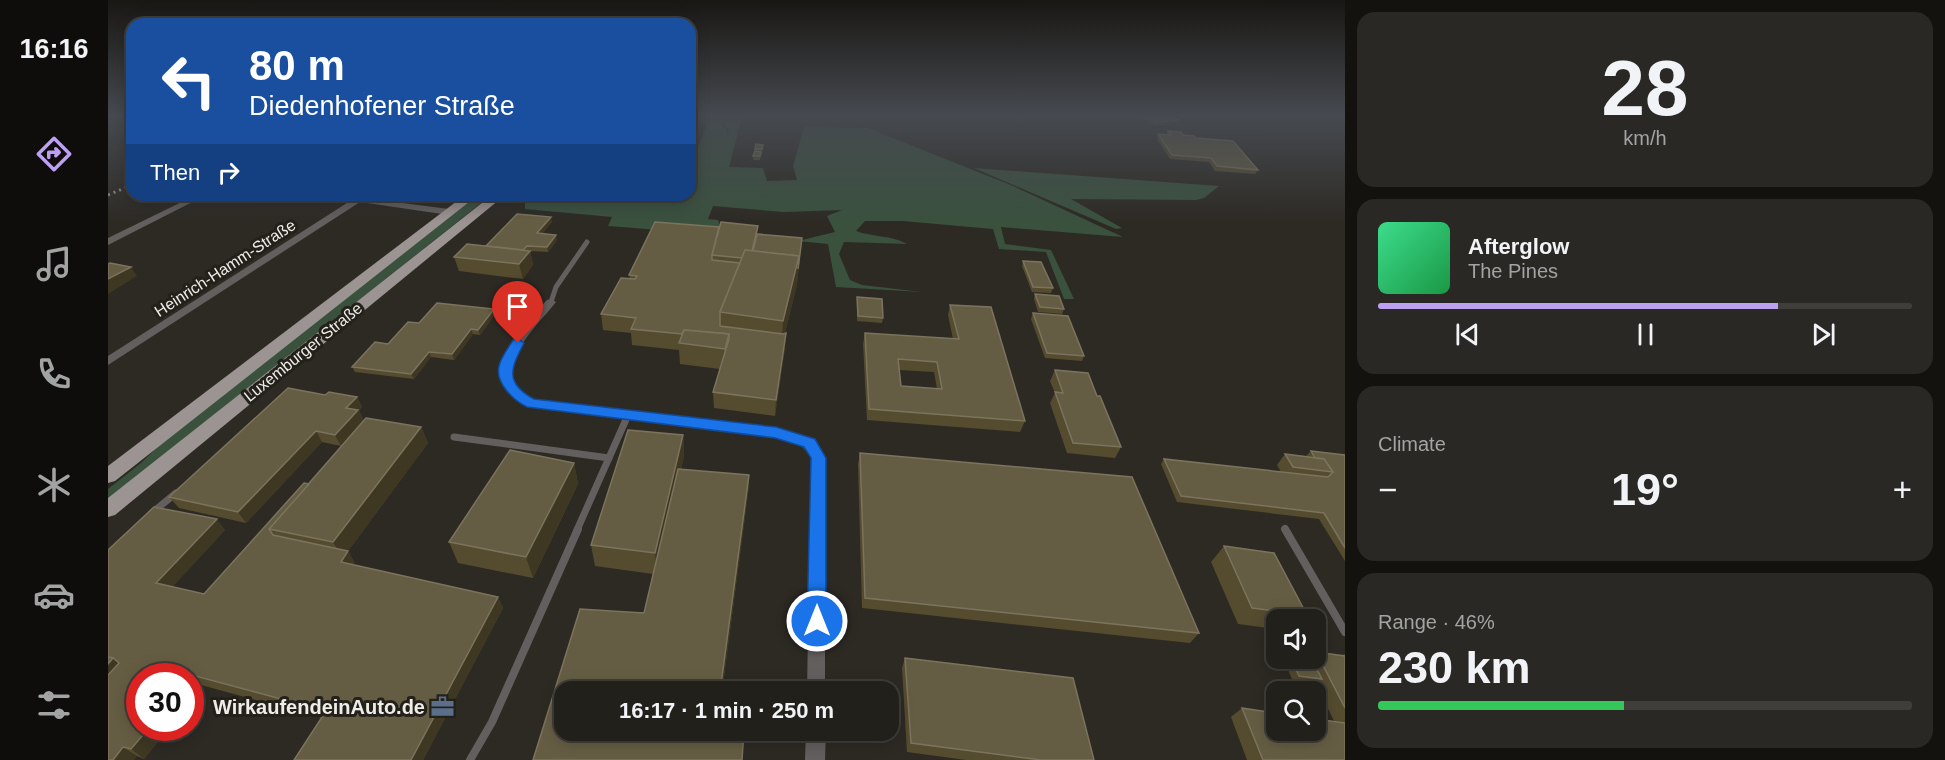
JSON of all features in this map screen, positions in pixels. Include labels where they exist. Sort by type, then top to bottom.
[{"type":"main road","name":"Luxemburger Straße","points":[[108,476],[464,201]]},
{"type":"main road","name":"Luxemburger Straße","points":[[108,509],[492,201]]},
{"type":"street","points":[[108,242],[190,201]]},
{"type":"street","name":"Heinrich-Hamm-Straße","points":[[108,361],[356,201]]},
{"type":"street","points":[[366,201],[449,212]]},
{"type":"street","points":[[551,302],[528,329],[505,366],[507,380],[520,398],[532,404],[776,432],[802,439],[815,450],[818,458],[816,681]]},
{"type":"street","points":[[815,760],[816,741]]},
{"type":"lane","points":[[551,302],[556,287],[587,242]]},
{"type":"lane","points":[[470,760],[492,722],[628,415]]},
{"type":"lane","points":[[454,437],[609,458]]},
{"type":"lane","points":[[146,518],[186,484]]},
{"type":"lane","points":[[1285,529],[1345,632]]},
{"type":"green space","points":[[696,152],[733,152],[729,167],[763,168],[767,181],[797,180],[793,166],[797,152],[929,152],[1013,186],[1123,237],[1001,227],[1005,244],[1051,250],[1074,299],[1064,299],[1046,252],[999,249],[993,229],[903,221],[865,221],[856,231],[895,239],[907,244],[844,242],[839,254],[850,280],[862,285],[922,292],[836,287],[828,244],[798,241],[835,232],[827,216],[842,210],[783,212],[713,206],[708,219],[718,220],[724,235],[608,226],[612,217],[525,209],[525,201],[696,201]]},
{"type":"green space","points":[[974,168],[1219,186],[1204,198],[1196,200],[1071,199],[1122,228],[1116,229]]},
{"type":"green space","points":[[470,201],[483,201],[108,500],[108,489],[141,463],[174,431]]},
{"type":"building","points":[[754,152],[761,152],[760,156],[753,156]]},
{"type":"building","points":[[1170,152],[1243,152],[1258,170],[1217,166],[1211,158],[1172,155]]},
{"type":"building","points":[[517,214],[551,217],[537,233],[556,235],[547,247],[527,246],[523,250],[486,246]]},
{"type":"building","points":[[655,222],[719,227],[712,260],[740,263],[720,312],[720,326],[786,333],[776,400],[713,392],[729,334],[684,330],[682,334],[631,329],[636,318],[601,314],[621,278],[635,279],[637,276],[629,275]]},
{"type":"building","points":[[721,222],[758,226],[752,251],[745,250],[742,258],[712,255]]},
{"type":"building","points":[[757,234],[802,238],[798,269],[799,256],[753,251]]},
{"type":"building","points":[[467,244],[530,251],[519,264],[454,257]]},
{"type":"building","points":[[745,250],[799,256],[783,321],[720,312]]},
{"type":"building","points":[[1023,261],[1041,262],[1053,288],[1033,287]]},
{"type":"building","points":[[108,264],[131,267],[108,279]]},
{"type":"building","points":[[1035,294],[1059,296],[1064,309],[1040,307]]},
{"type":"building","points":[[857,297],[882,299],[883,318],[858,316]]},
{"type":"building","points":[[437,303],[494,309],[478,330],[471,329],[452,354],[429,352],[411,374],[352,367],[375,342],[388,344],[408,322],[419,323]]},
{"type":"building","points":[[950,305],[991,307],[1025,421],[869,409],[865,333],[959,339]],"holes":[[[898,359],[937,362],[942,389],[901,386]]]},
{"type":"building","points":[[1033,313],[1068,316],[1084,356],[1047,353]]},
{"type":"building","points":[[684,330],[729,334],[725,349],[679,343]]},
{"type":"building","points":[[1055,370],[1088,373],[1121,447],[1073,443],[1055,392],[1063,393]]},
{"type":"building","points":[[288,388],[325,395],[329,392],[357,397],[346,408],[358,410],[335,435],[316,431],[238,512],[169,497]]},
{"type":"building","points":[[366,418],[421,427],[333,542],[269,529]]},
{"type":"building","points":[[628,430],[683,435],[655,553],[591,545]]},
{"type":"building","points":[[510,450],[574,463],[526,557],[449,542]]},
{"type":"building","points":[[1311,451],[1345,455],[1345,548],[1324,513],[1181,496],[1164,459],[1328,477],[1333,472],[1324,459],[1315,458]]},
{"type":"building","points":[[860,453],[1132,477],[1199,633],[865,598]]},
{"type":"building","points":[[1285,454],[1324,459],[1333,472],[1293,467]]},
{"type":"building","points":[[678,469],[749,475],[721,681],[558,681],[580,609],[644,613]]},
{"type":"building","points":[[304,483],[309,484],[269,529],[273,535],[348,551],[341,562],[498,597],[411,760],[294,760],[326,711],[204,678],[204,663],[126,663],[126,741],[138,741],[131,749],[123,747],[113,760],[108,760],[108,675],[119,663],[108,657],[108,550],[154,507],[217,519],[156,583],[204,594]]},
{"type":"building","points":[[1224,546],[1274,553],[1304,609],[1252,608]]},
{"type":"building","points":[[1326,653],[1345,656],[1345,708],[1325,669]]},
{"type":"building","points":[[905,658],[1073,678],[1094,760],[1041,760],[911,743]]},
{"type":"building","points":[[1296,669],[1317,669],[1322,679],[1299,676]]},
{"type":"building","points":[[554,693],[554,741],[743,741],[742,760],[533,760]]},
{"type":"building","points":[[1242,708],[1266,712],[1266,741],[1326,741],[1326,720],[1345,723],[1345,760],[1263,760]]},
{"type":"railway","points":[[108,195],[126,188]]},
{"type":"place","name":"WirkaufendeinAuto.de","points":[[443,707]]},
{"type":"route","points":[[518,343],[505,366],[507,380],[520,398],[532,404],[776,432],[809,443],[818,458],[817,621]]}]
